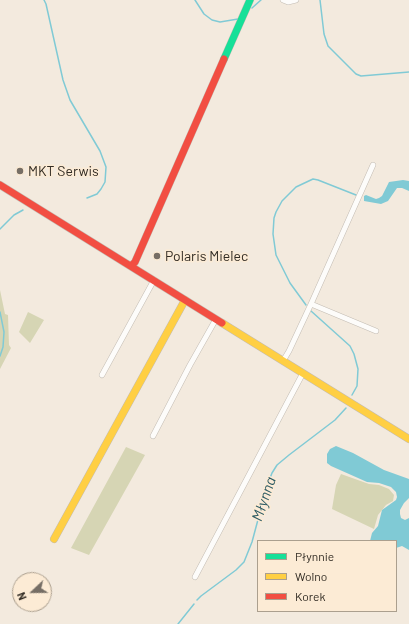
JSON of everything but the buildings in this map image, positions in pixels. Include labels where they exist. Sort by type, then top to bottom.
[{"type":"street","points":[[131,266],[135,262],[250,0]]},
{"type":"street","points":[[283,0],[288,2],[296,0]]},
{"type":"street","points":[[283,361],[311,304],[373,165]]},
{"type":"street","points":[[0,185],[409,439]]},
{"type":"street","points":[[102,375],[154,280]]},
{"type":"street","points":[[54,539],[185,300]]},
{"type":"street","points":[[311,304],[376,331]]},
{"type":"street","points":[[153,436],[216,319]]},
{"type":"street","points":[[195,577],[303,373]]},
{"type":"green space","points":[[0,290],[5,314],[8,315],[9,345],[11,348],[0,369]]},
{"type":"green space","points":[[28,312],[44,320],[30,343],[19,332]]},
{"type":"green space","points":[[126,447],[145,455],[89,555],[71,548]]},
{"type":"green space","points":[[341,474],[369,484],[379,485],[389,489],[394,495],[393,501],[386,505],[378,515],[374,529],[332,509],[336,485]]},
{"type":"water","points":[[403,180],[409,181],[409,191],[402,188],[397,188],[388,201],[381,204],[364,201],[364,196],[366,195],[376,199],[382,196],[389,182]]},
{"type":"water","points":[[336,446],[353,453],[384,470],[409,479],[409,498],[400,510],[400,514],[401,518],[405,520],[409,518],[409,550],[402,546],[397,548],[397,540],[370,540],[372,533],[378,526],[382,510],[396,500],[396,492],[391,487],[379,483],[367,482],[331,466],[327,463],[327,454],[330,449]]},
{"type":"waterway","points":[[44,0],[63,80],[70,100],[100,151],[106,167],[105,182],[101,189],[97,194],[87,198]]},
{"type":"waterway","points":[[195,0],[204,14],[212,20],[220,22],[238,19]]},
{"type":"waterway","points":[[252,8],[261,0]]},
{"type":"waterway","points":[[320,0],[324,34],[328,46],[356,74],[361,76],[409,72]]},
{"type":"waterway","name":"Młynna","points":[[306,305],[290,283],[276,255],[273,234],[276,212],[282,201],[296,187],[313,179],[356,195]]},
{"type":"waterway","points":[[0,229],[14,215],[23,210]]},
{"type":"waterway","name":"Młynna","points":[[311,311],[350,346],[354,354],[358,369],[357,386],[352,395]]},
{"type":"waterway","points":[[0,312],[4,332],[3,347],[0,356]]},
{"type":"waterway","name":"Młynna","points":[[197,600],[244,562],[252,542],[267,486],[277,465],[335,420],[346,408]]},
{"type":"waterway","name":"Młynna","points":[[178,624],[194,604]]},
{"type":"traffic: fast","points":[[224,59],[250,0]]},
{"type":"traffic: slow","points":[[54,539],[185,300]]},
{"type":"traffic: slow","points":[[222,323],[409,439]]},
{"type":"traffic: jam","points":[[131,266],[135,262],[224,59]]},
{"type":"traffic: jam","points":[[0,185],[222,323]]},
{"type":"place","name":"MKT Serwis","points":[[20,171]]},
{"type":"place","name":"Polaris Mielec","points":[[157,256]]}]
